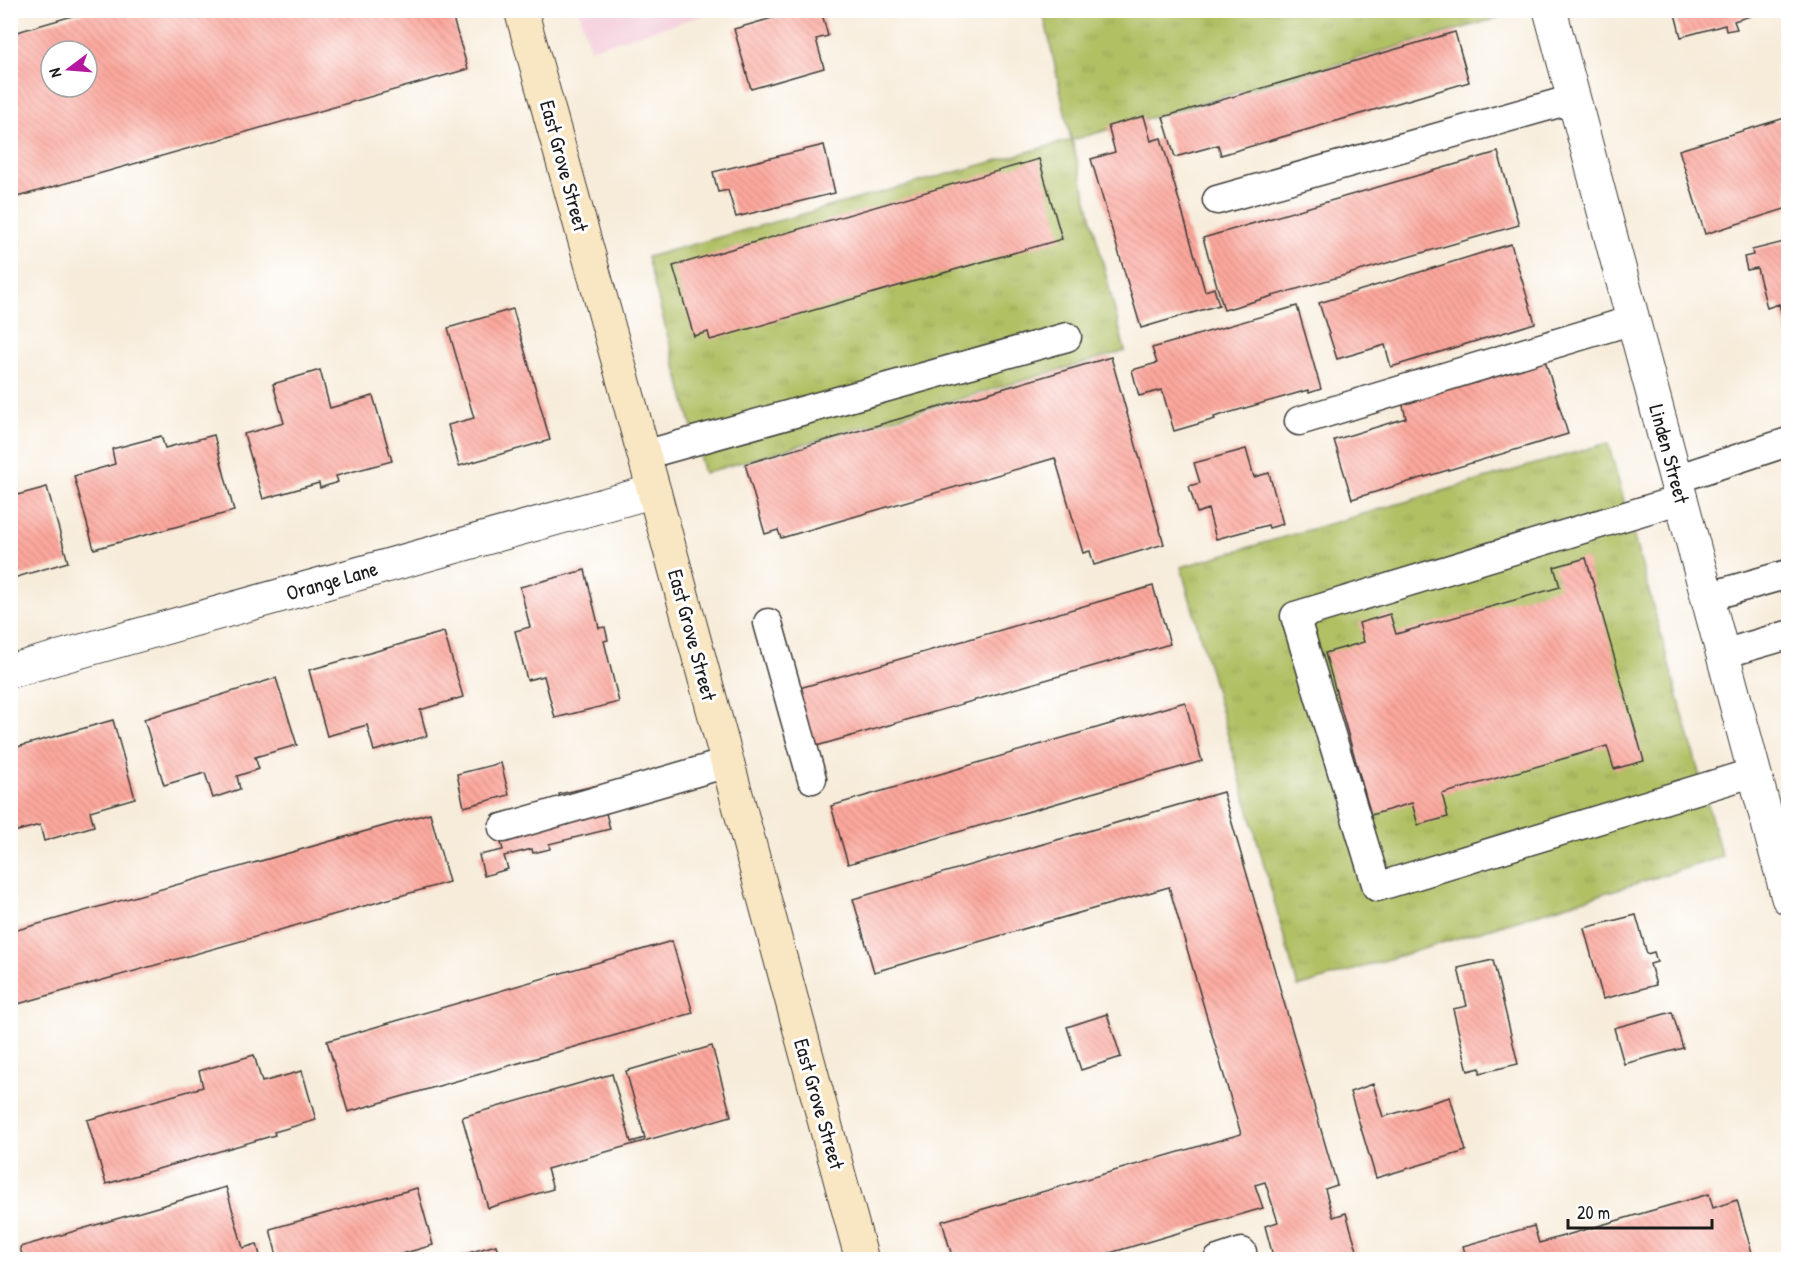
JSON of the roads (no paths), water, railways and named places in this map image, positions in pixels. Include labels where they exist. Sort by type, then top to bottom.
[{"type":"street","name":"East Grove Street","points":[[521,10],[654,491],[861,1260]]},
{"type":"street","name":"Linden Street","points":[[1550,10],[1788,898]]},
{"type":"street","name":"Orange Lane","points":[[10,671],[654,491]]},
{"type":"lane","points":[[1217,200],[1573,99]]},
{"type":"lane","points":[[1299,421],[1633,320]]},
{"type":"lane","points":[[644,455],[1067,337]]},
{"type":"lane","points":[[1755,772],[1377,886],[1295,616],[1679,489],[1788,442]]},
{"type":"lane","points":[[1707,597],[1788,574]]},
{"type":"lane","points":[[768,623],[812,779]]},
{"type":"lane","points":[[1723,654],[1788,635]]},
{"type":"lane","points":[[503,828],[727,763]]}]
